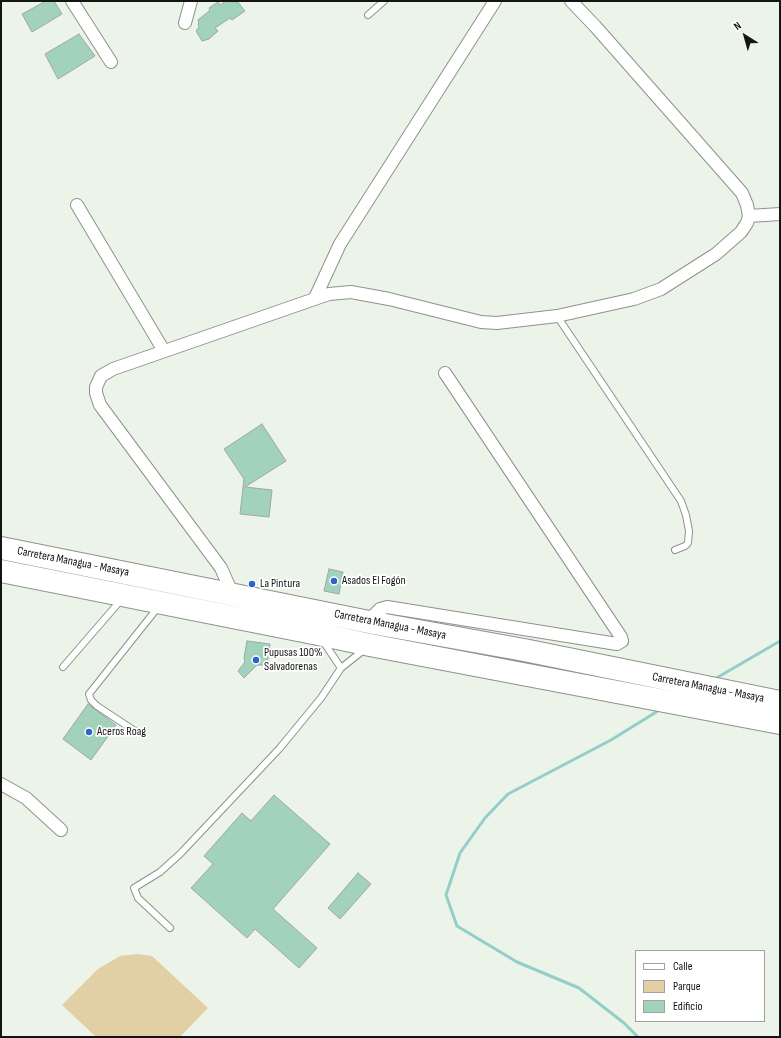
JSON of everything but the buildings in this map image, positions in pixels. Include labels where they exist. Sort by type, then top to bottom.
[{"type":"highway","name":"Carretera Managua - Masaya","points":[[1,548],[368,622],[524,650],[780,702]]},
{"type":"highway","name":"Carretera Managua - Masaya","points":[[1,571],[370,645],[780,723]]},
{"type":"highway","points":[[233,595],[252,611],[291,618],[306,624],[318,634]]},
{"type":"highway","points":[[370,645],[375,636],[384,632],[410,635],[438,635]]},
{"type":"street","points":[[72,1],[111,62]]},
{"type":"street","points":[[184,23],[191,1]]},
{"type":"street","points":[[315,298],[340,244],[495,1]]},
{"type":"street","points":[[233,595],[220,568],[100,405],[96,393],[96,386],[102,376],[113,369],[329,294],[351,292],[389,299],[481,322],[497,323],[557,316],[634,299],[661,289],[716,254],[741,232],[749,216],[747,205],[742,193],[595,26],[571,1]]},
{"type":"street","points":[[77,205],[164,351]]},
{"type":"street","points":[[749,216],[780,214]]},
{"type":"street","points":[[368,622],[380,609],[387,607],[617,644],[622,641],[622,637],[445,373]]},
{"type":"street","points":[[1,784],[26,798],[61,830]]},
{"type":"lane","points":[[368,15],[384,1]]},
{"type":"lane","points":[[557,316],[681,500],[688,526],[688,543],[675,550]]},
{"type":"lane","points":[[63,667],[124,596]]},
{"type":"lane","points":[[135,731],[97,706],[91,700],[89,694],[161,603]]},
{"type":"lane","points":[[318,634],[342,668]]},
{"type":"lane","points":[[170,928],[138,898],[134,888],[160,872],[180,854],[279,749],[321,698],[342,668],[370,645]]},
{"type":"green space","points":[[137,954],[152,956],[208,1008],[180,1037],[96,1037],[62,1005],[98,969],[120,956]]},
{"type":"waterway","points":[[713,680],[780,641]]},
{"type":"waterway","points":[[638,1037],[624,1023],[579,988],[517,962],[457,926],[446,895],[460,853],[485,818],[508,794],[611,740],[661,709]]},
{"type":"place","name":"Asados El Fogón","points":[[334,581]]},
{"type":"place","name":"La Pintura","points":[[252,584]]},
{"type":"place","name":"Pupusas 100% Salvadorenas","points":[[256,660]]},
{"type":"place","name":"Aceros Roag","points":[[89,732]]}]
